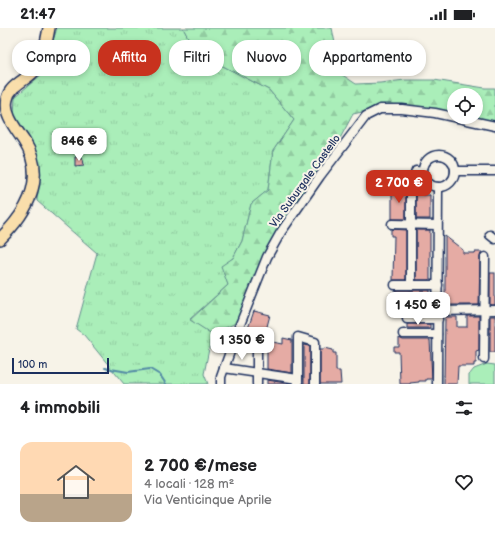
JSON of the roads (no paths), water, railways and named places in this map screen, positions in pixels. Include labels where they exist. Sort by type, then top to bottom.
[{"type":"main road","points":[[0,239],[16,220],[28,201],[35,176],[34,166],[30,154],[9,116],[6,108],[6,100],[12,89],[33,72],[38,65],[42,57],[49,28]]},
{"type":"street","name":"Via Suburgale Castello","points":[[221,384],[221,377],[237,332],[267,257],[277,238],[320,176],[366,116],[380,109],[402,109],[434,113],[495,126]]},
{"type":"street","points":[[438,156],[448,158],[452,162],[454,171],[452,181],[443,187],[432,186],[427,183],[423,172],[426,162],[429,159],[438,156]]},
{"type":"street","points":[[411,285],[411,186],[412,179],[416,171],[423,172]]},
{"type":"street","points":[[454,171],[495,171]]},
{"type":"street","points":[[437,384],[438,187]]},
{"type":"street","points":[[392,224],[438,225]]},
{"type":"street","points":[[484,358],[485,257]]},
{"type":"street","points":[[394,285],[438,285]]},
{"type":"street","points":[[398,305],[438,311],[495,310]]},
{"type":"street","points":[[407,319],[438,311]]},
{"type":"street","points":[[403,334],[437,334]]},
{"type":"street","points":[[224,368],[298,381],[298,338],[315,342],[315,384]]},
{"type":"street","points":[[257,342],[257,384]]},
{"type":"waterway","points":[[105,368],[128,372],[150,369],[160,375],[166,384]]}]
